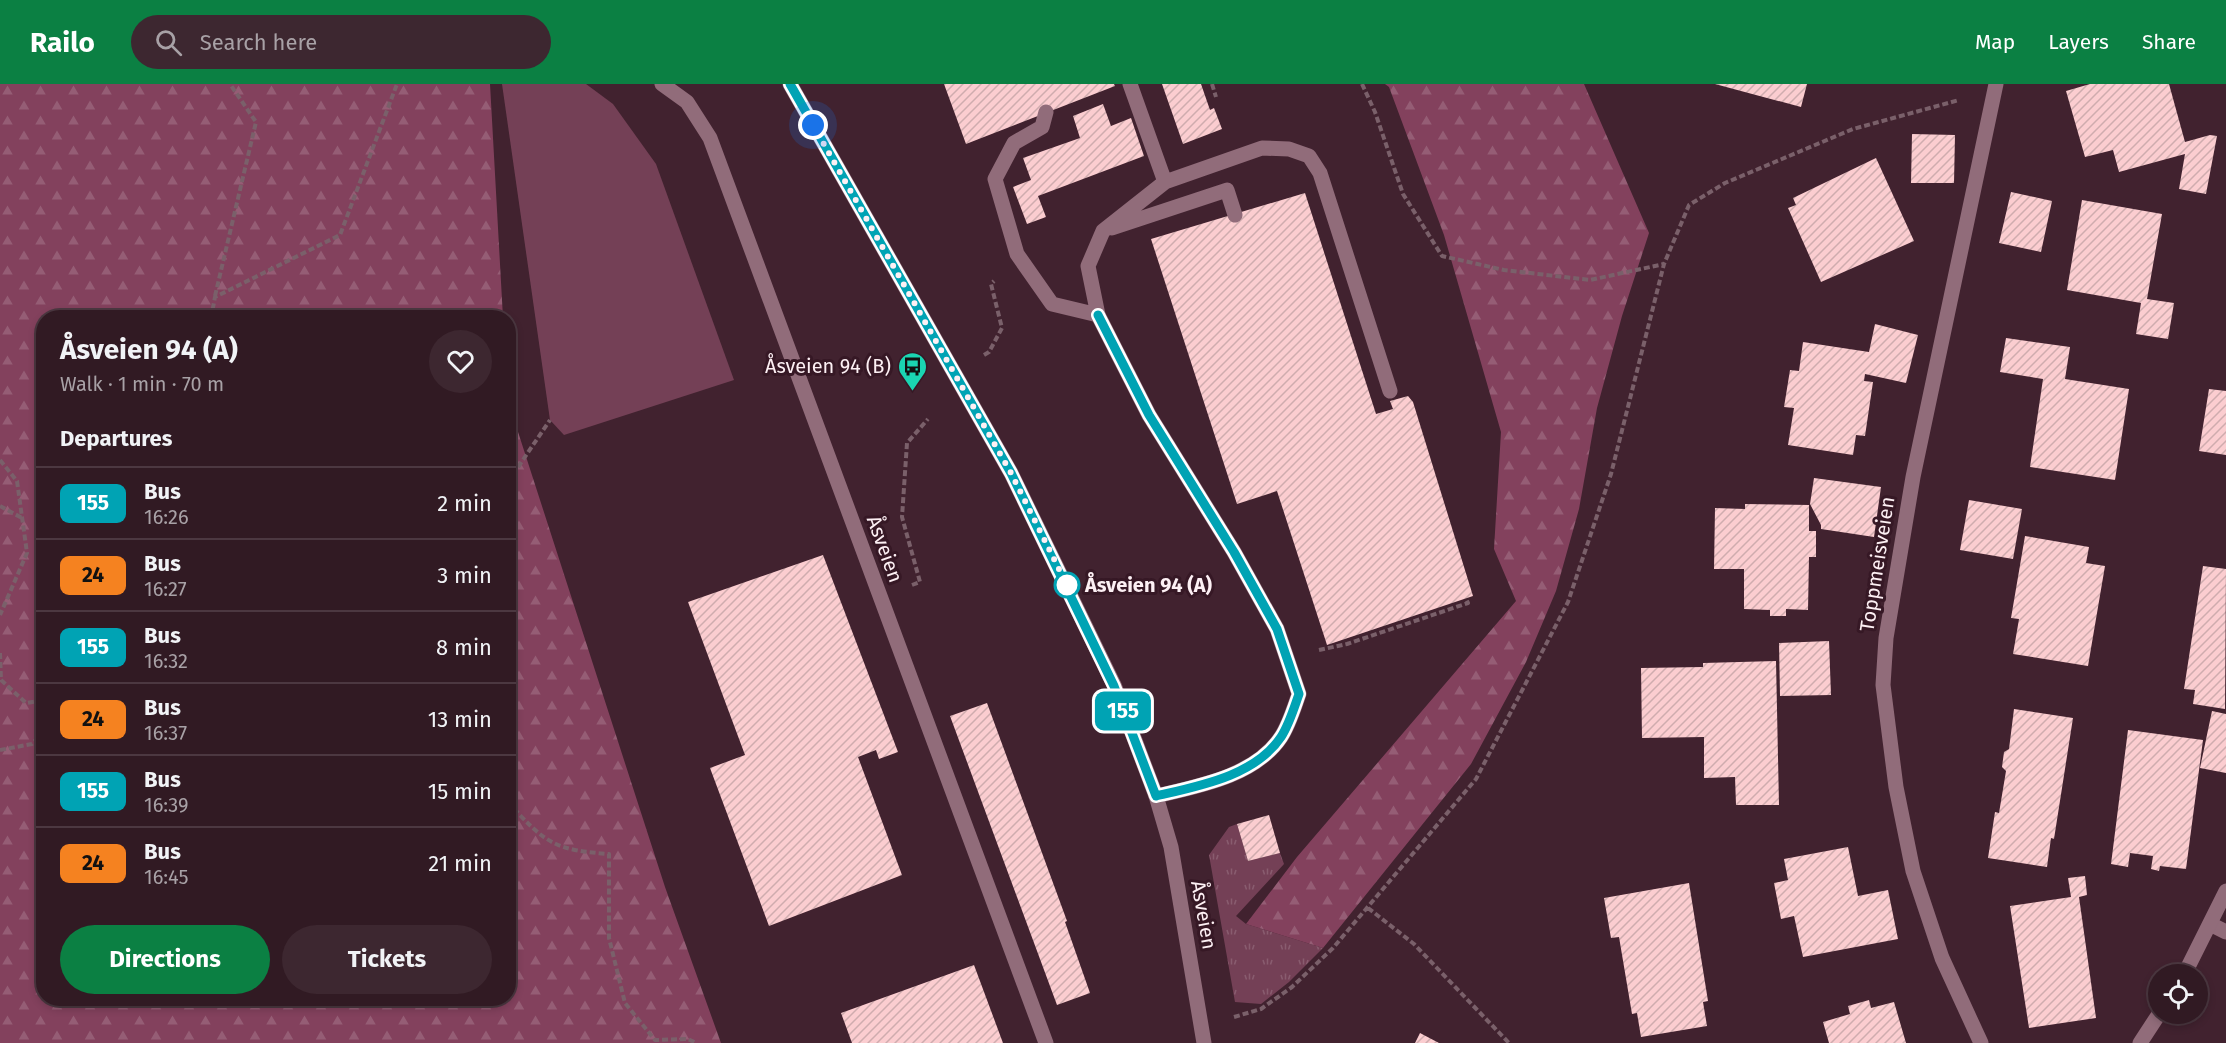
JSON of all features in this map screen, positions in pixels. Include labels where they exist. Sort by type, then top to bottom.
[{"type":"street","name":"Åsveien","points":[[662,84],[687,102],[710,138],[1046,1043]]},
{"type":"street","name":"Åsveien","points":[[790,84],[1011,473],[1114,686],[1156,796],[1171,847],[1204,1043]]},
{"type":"street","points":[[1130,84],[1165,182]]},
{"type":"street","name":"Toppmeisveien","points":[[1981,1043],[1942,958],[1913,871],[1896,787],[1883,685],[1887,627],[1913,477],[1995,87]]},
{"type":"street","points":[[1046,112],[1042,127],[1014,144],[994,179],[1017,254],[1052,304],[1098,315]]},
{"type":"street","points":[[1156,796],[1190,788],[1254,765],[1281,737],[1299,694],[1277,629],[1234,552],[1149,415],[1098,315],[1088,266],[1103,231],[1165,182],[1262,148],[1289,149],[1310,156],[1320,172],[1390,391]]},
{"type":"street","points":[[1103,231],[1227,190],[1235,215]]},
{"type":"street","points":[[2190,964],[2226,891]]},
{"type":"street","points":[[2210,924],[2226,932]]},
{"type":"street","points":[[2140,1043],[2152,1024]]},
{"type":"path","points":[[213,310],[256,122],[230,84]]},
{"type":"path","points":[[215,297],[339,234],[397,84]]},
{"type":"path","points":[[1212,84],[1216,97]]},
{"type":"path","points":[[1362,84],[1375,112],[1403,194],[1442,256],[1503,270],[1590,280],[1664,264]]},
{"type":"path","points":[[1231,1018],[1261,1009],[1292,987],[1333,948],[1476,779],[1568,602],[1611,474],[1664,264],[1689,205],[1725,183],[1853,129],[1995,87]]},
{"type":"path","points":[[989,352],[1002,328],[992,284],[997,277]]},
{"type":"path","points":[[920,582],[902,517],[907,443],[928,419]]},
{"type":"path","points":[[516,470],[550,420]]},
{"type":"path","points":[[0,460],[16,481],[27,553],[0,615]]},
{"type":"path","points":[[0,506],[22,518]]},
{"type":"path","points":[[1315,651],[1347,644],[1426,618],[1468,603],[1466,598]]},
{"type":"path","points":[[0,653],[1,680],[26,703],[36,701]]},
{"type":"path","points":[[0,750],[33,744],[36,740]]},
{"type":"path","points":[[516,811],[555,846],[575,852],[609,854],[609,938],[625,1003],[655,1040],[688,1039],[696,1043]]},
{"type":"path","points":[[1368,908],[1414,944],[1509,1043]]},
{"type":"green space","points":[[0,84],[490,84],[503,310],[36,310],[36,1006],[516,1006],[516,426],[665,887],[721,1043],[0,1043]]},
{"type":"green space","points":[[502,84],[586,84],[613,104],[656,164],[734,380],[564,435],[550,420]]},
{"type":"green space","points":[[1385,84],[1584,84],[1649,233],[1622,316],[1597,408],[1579,509],[1556,591],[1526,662],[1471,764],[1323,948],[1246,924],[1297,857],[1516,601],[1494,549],[1501,432],[1444,235],[1389,87]]},
{"type":"green space","points":[[1237,824],[1248,861],[1280,853],[1284,864],[1236,916],[1246,924],[1323,948],[1289,982],[1261,1004],[1235,1002],[1209,855],[1229,827]]},
{"type":"building","points":[[944,84],[1114,84],[1115,86],[966,144]]},
{"type":"building","points":[[1162,84],[1201,84],[1210,110],[1214,108],[1222,129],[1183,144]]},
{"type":"building","points":[[1715,84],[1807,84],[1801,107]]},
{"type":"building","points":[[2090,84],[2169,84],[2185,142],[2210,135],[2217,136],[2206,194],[2179,189],[2185,154],[2119,172],[2113,150],[2085,157],[2066,91]]},
{"type":"building","points":[[1103,104],[1111,126],[1131,118],[1144,156],[1038,196],[1046,217],[1027,224],[1013,187],[1031,180],[1023,158],[1080,138],[1073,116]]},
{"type":"building","points":[[1912,134],[1955,135],[1954,183],[1911,183]]},
{"type":"building","points":[[1876,158],[1914,241],[1821,282],[1788,208],[1796,205],[1793,198]]},
{"type":"building","points":[[2011,192],[2052,201],[2041,252],[1999,243]]},
{"type":"building","points":[[1305,193],[1376,414],[1393,409],[1390,401],[1408,396],[1413,402],[1473,596],[1327,645],[1277,491],[1237,504],[1151,239]]},
{"type":"building","points":[[2082,200],[2162,214],[2147,299],[2174,303],[2168,339],[2136,334],[2141,303],[2067,290]]},
{"type":"building","points":[[1875,324],[1918,335],[1906,383],[1865,374],[1864,381],[1873,382],[1865,436],[1856,435],[1853,455],[1788,445],[1794,408],[1784,407],[1790,370],[1799,371],[1803,342],[1869,352]]},
{"type":"building","points":[[2006,338],[2070,347],[2065,379],[2129,389],[2115,480],[2030,467],[2043,379],[2000,372]]},
{"type":"building","points":[[2209,389],[2226,391],[2226,455],[2199,451]]},
{"type":"building","points":[[1814,478],[1881,487],[1874,537],[1821,529],[1810,504]]},
{"type":"building","points":[[1969,500],[2022,509],[2013,559],[1960,550]]},
{"type":"building","points":[[1745,504],[1809,505],[1809,531],[1816,531],[1816,557],[1809,557],[1808,610],[1786,609],[1786,616],[1770,616],[1770,610],[1744,609],[1744,569],[1714,569],[1715,508],[1745,509]]},
{"type":"building","points":[[2025,536],[2089,547],[2086,563],[2105,566],[2088,666],[2013,654],[2019,619],[2011,618]]},
{"type":"building","points":[[823,555],[898,752],[879,759],[876,750],[858,757],[902,875],[769,926],[710,768],[745,755],[688,602]]},
{"type":"building","points":[[2203,566],[2226,569],[2225,709],[2193,704],[2195,690],[2184,689]]},
{"type":"building","points":[[1829,641],[1831,695],[1780,696],[1779,643]]},
{"type":"building","points":[[1776,661],[1779,805],[1736,805],[1735,777],[1704,778],[1704,737],[1642,738],[1641,668],[1703,667],[1703,663]]},
{"type":"building","points":[[987,703],[1067,921],[1065,922],[1090,993],[1057,1005],[950,716]]},
{"type":"building","points":[[2014,709],[2073,718],[2054,839],[2051,838],[2047,867],[1988,858],[1995,812],[1999,813],[2006,771],[2002,767],[2004,752],[2009,749]]},
{"type":"building","points":[[2212,711],[2226,714],[2226,773],[2200,768]]},
{"type":"building","points":[[2128,730],[2203,740],[2186,869],[2160,866],[2159,871],[2151,869],[2153,856],[2130,853],[2128,867],[2111,864]]},
{"type":"building","points":[[1269,815],[1280,853],[1248,861],[1237,824]]},
{"type":"building","points":[[1848,847],[1858,896],[1888,890],[1898,939],[1803,957],[1794,916],[1781,919],[1774,883],[1788,880],[1784,859]]},
{"type":"building","points":[[2085,876],[2087,895],[2079,897],[2096,1018],[2029,1028],[2010,906],[2071,897],[2068,878]]},
{"type":"building","points":[[1689,883],[1708,1001],[1703,1002],[1707,1026],[1641,1037],[1637,1013],[1632,1014],[1619,937],[1611,938],[1604,898]]},
{"type":"building","points":[[974,965],[1003,1043],[852,1043],[841,1013]]},
{"type":"building","points":[[1869,1000],[1871,1008],[1894,1002],[1906,1043],[1829,1043],[1823,1022],[1850,1014],[1848,1006]]},
{"type":"building","points":[[1420,1033],[1439,1043],[1415,1043]]},
{"type":"bus line","name":"155","points":[[790,84],[1011,473],[1114,686],[1156,796],[1190,788],[1254,765],[1281,737],[1299,694],[1277,629],[1234,552],[1149,415],[1098,315]]},
{"type":"place","name":"Åsveien 94 (B)","points":[[912,392]]},
{"type":"place","name":"Åsveien 94 (A)","points":[[1067,585]]},
{"type":"route","points":[[813,125],[1011,473],[1067,585]]}]
